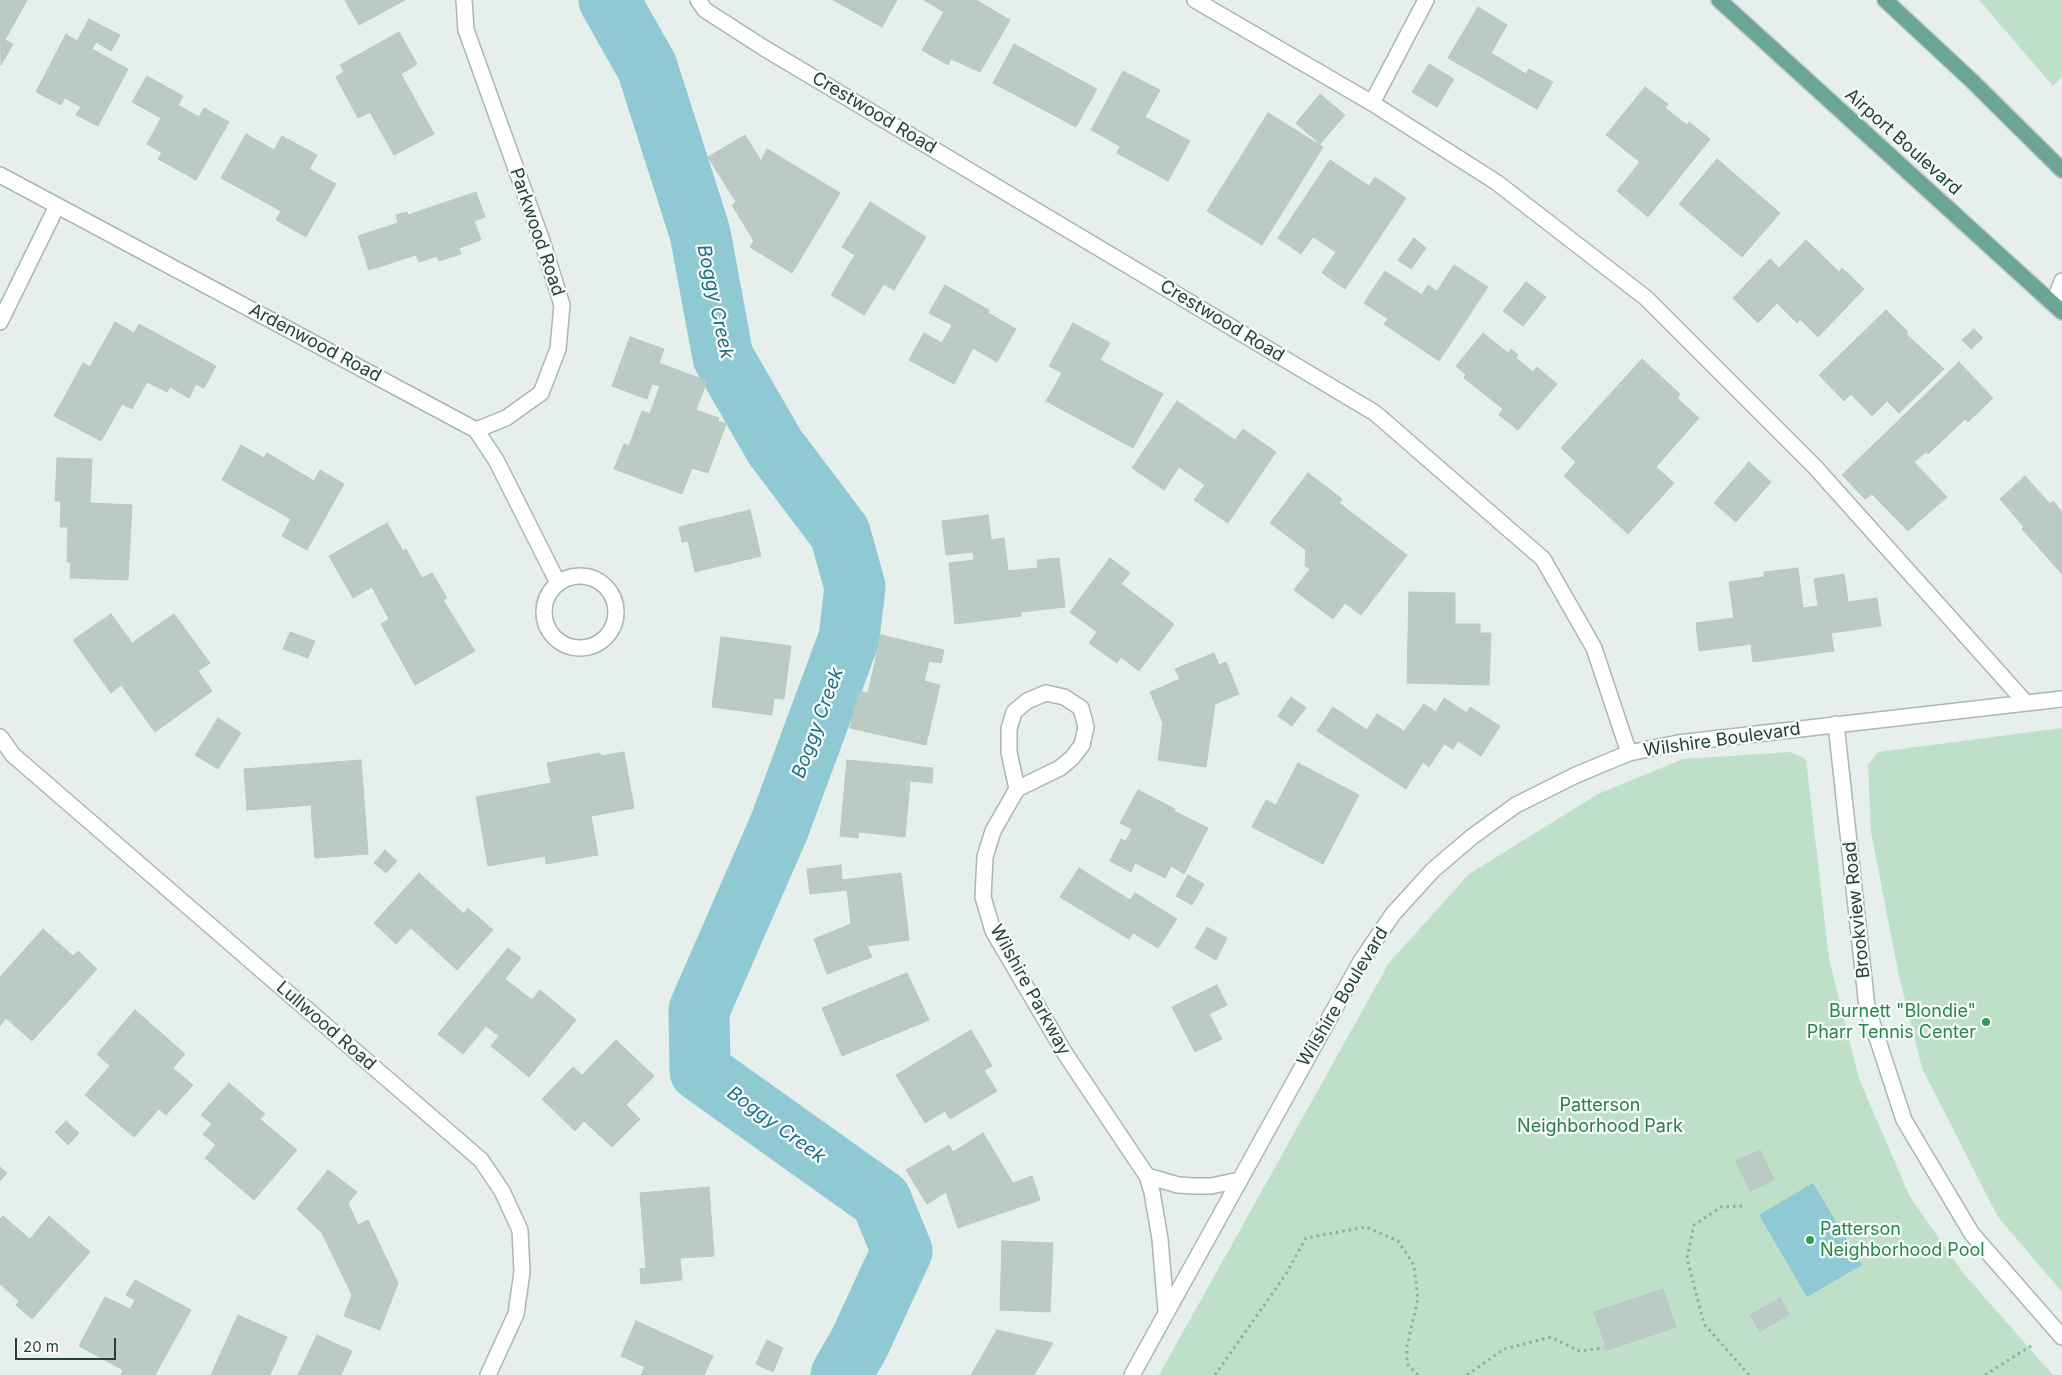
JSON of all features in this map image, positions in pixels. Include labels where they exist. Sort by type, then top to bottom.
[{"type":"main road","name":"Airport Boulevard","points":[[1718,0],[2058,308]]},
{"type":"main road","points":[[1885,0],[1971,80],[2062,170]]},
{"type":"street","name":"Parkwood Road","points":[[464,0],[466,30],[542,241],[562,305],[558,350],[541,393],[506,418],[476,430]]},
{"type":"street","name":"Crestwood Road","points":[[698,0],[705,10],[764,48],[1375,413],[1543,559],[1594,648],[1629,753]]},
{"type":"street","points":[[1195,0],[1372,103],[1496,182],[1646,298],[1815,467],[2026,703]]},
{"type":"street","points":[[1372,103],[1426,0]]},
{"type":"street","name":"Ardenwood Road","points":[[0,176],[330,350],[476,430],[496,460],[558,583]]},
{"type":"street","points":[[0,322],[57,206]]},
{"type":"street","points":[[2058,308],[2062,280]]},
{"type":"street","points":[[586,577],[601,583],[610,591],[616,613],[614,624],[609,634],[600,642],[590,647],[577,648],[565,646],[551,633],[544,616],[545,604],[550,592],[558,583],[569,578],[586,577]]},
{"type":"street","points":[[1046,693],[1064,696],[1081,708],[1086,727],[1082,745],[1072,758],[1060,768],[1017,788],[1008,752],[1008,729],[1014,712],[1026,701],[1046,693]]},
{"type":"street","name":"Wilshire Boulevard","points":[[1132,1375],[1361,961],[1393,914],[1427,878],[1473,836],[1516,805],[1576,775],[1629,753],[1678,742],[2062,699]]},
{"type":"street","name":"Brookview Road","points":[[1836,724],[1867,1007],[1904,1120],[1972,1234],[2059,1334]]},
{"type":"street","name":"Lullwood Road","points":[[0,737],[12,755],[481,1160],[502,1190],[520,1230],[522,1272],[516,1314],[488,1375]]},
{"type":"street","name":"Wilshire Parkway","points":[[1017,788],[993,831],[985,857],[983,897],[993,931],[1066,1055],[1147,1176],[1152,1192],[1160,1239],[1166,1311]]},
{"type":"street","points":[[1147,1176],[1178,1185],[1194,1186],[1211,1186],[1240,1180]]},
{"type":"path","points":[[1742,1206],[1721,1207],[1694,1225],[1687,1258],[1704,1324],[1748,1375]]},
{"type":"path","points":[[1215,1375],[1286,1274],[1306,1238],[1366,1227],[1398,1241],[1414,1264],[1418,1299],[1406,1346],[1406,1364],[1418,1375]]},
{"type":"path","points":[[1985,1375],[2059,1334]]},
{"type":"path","points":[[1466,1375],[1504,1349],[1551,1337],[1579,1352],[1604,1348]]},
{"type":"green space","points":[[1979,0],[2062,0],[2062,77],[2053,86]]},
{"type":"green space","name":"Burnett \"Blondie\" Pharr Tennis Center","points":[[2062,728],[2062,1292],[1998,1217],[1922,1068],[1899,976],[1871,832],[1868,765],[1878,752]]},
{"type":"green space","name":"Patterson Neighborhood Park","points":[[1790,752],[1806,759],[1829,959],[1859,1079],[1910,1197],[1964,1274],[2053,1375],[1159,1375],[1389,963],[1469,874],[1598,794],[1683,759]]},
{"type":"water","name":"Patterson Neighborhood Pool","points":[[1813,1183],[1862,1265],[1807,1297],[1759,1215]]},
{"type":"building","points":[[0,0],[27,0],[5,40],[13,44],[1,65]]},
{"type":"building","points":[[345,0],[405,0],[359,25]]},
{"type":"building","points":[[833,0],[897,0],[882,27]]},
{"type":"building","points":[[924,0],[976,0],[1010,20],[980,72],[951,59],[948,65],[922,50],[944,12]]},
{"type":"building","points":[[1478,7],[1507,25],[1491,53],[1526,74],[1529,69],[1553,82],[1537,109],[1448,58]]},
{"type":"building","points":[[89,19],[120,35],[111,51],[96,42],[92,49],[128,69],[98,126],[76,115],[81,107],[65,98],[61,105],[36,92],[66,34],[77,41]]},
{"type":"building","points":[[399,32],[417,64],[401,74],[434,134],[394,155],[370,112],[358,118],[336,77],[344,72],[340,65]]},
{"type":"building","points":[[1014,44],[1097,89],[1076,127],[993,83]]},
{"type":"building","points":[[1429,64],[1454,79],[1437,107],[1412,92]]},
{"type":"building","points":[[1123,71],[1160,90],[1145,117],[1190,141],[1168,181],[1117,153],[1120,146],[1091,130]]},
{"type":"building","points":[[147,76],[183,96],[178,105],[199,117],[204,108],[229,122],[196,180],[158,159],[162,153],[147,144],[161,118],[132,102]]},
{"type":"building","points":[[1645,87],[1668,104],[1665,108],[1687,125],[1689,122],[1710,139],[1648,217],[1617,191],[1640,162],[1606,135]]},
{"type":"building","points":[[1320,94],[1345,115],[1320,144],[1296,123]]},
{"type":"building","points":[[1268,113],[1323,147],[1262,245],[1207,211]]},
{"type":"building","points":[[246,134],[274,150],[282,136],[317,155],[309,169],[336,184],[306,237],[276,220],[281,211],[221,178]]},
{"type":"building","points":[[745,135],[761,161],[767,149],[840,193],[792,273],[750,247],[754,241],[732,205],[736,202],[708,157]]},
{"type":"building","points":[[1717,159],[1780,213],[1742,257],[1679,204]]},
{"type":"building","points":[[1330,160],[1369,186],[1375,177],[1406,198],[1345,289],[1322,273],[1336,252],[1313,237],[1301,254],[1278,238]]},
{"type":"building","points":[[476,192],[485,217],[474,221],[481,240],[459,248],[461,254],[439,261],[437,256],[419,262],[416,255],[369,270],[358,236],[398,223],[396,215],[407,212],[408,215]]},
{"type":"building","points":[[870,202],[926,237],[894,290],[884,284],[864,315],[831,295],[855,255],[842,247]]},
{"type":"building","points":[[1414,238],[1426,248],[1411,269],[1398,260]]},
{"type":"building","points":[[1806,240],[1839,272],[1842,268],[1864,289],[1818,337],[1800,319],[1797,323],[1777,303],[1758,323],[1733,298],[1770,259],[1779,268]]},
{"type":"building","points":[[1454,265],[1488,287],[1439,361],[1384,324],[1388,319],[1364,303],[1385,271],[1422,295],[1428,285],[1437,291]]},
{"type":"building","points":[[1526,282],[1546,297],[1523,326],[1503,311]]},
{"type":"building","points":[[945,285],[989,310],[988,313],[1016,329],[997,362],[973,348],[954,384],[909,360],[924,333],[942,343],[952,325],[929,313]]},
{"type":"building","points":[[1886,310],[1908,332],[1906,334],[1944,369],[1899,413],[1887,401],[1872,416],[1851,394],[1844,401],[1819,375]]},
{"type":"building","points":[[115,322],[134,333],[139,324],[216,366],[204,388],[196,384],[189,398],[170,387],[167,392],[147,382],[132,409],[122,404],[101,441],[54,416],[83,363],[90,367]]},
{"type":"building","points":[[1073,323],[1110,343],[1100,360],[1163,394],[1133,448],[1046,401],[1062,373],[1049,366]]},
{"type":"building","points":[[1974,329],[1983,338],[1971,349],[1962,340]]},
{"type":"building","points":[[1483,333],[1508,353],[1511,349],[1518,355],[1516,358],[1533,372],[1537,367],[1557,384],[1518,430],[1499,415],[1503,409],[1464,378],[1466,375],[1456,366]]},
{"type":"building","points":[[630,337],[664,349],[659,363],[707,381],[696,410],[719,418],[718,421],[726,424],[708,473],[692,468],[682,494],[614,469],[624,444],[629,446],[642,411],[650,414],[660,386],[652,384],[647,399],[612,386]]},
{"type":"building","points":[[1642,359],[1680,394],[1677,398],[1699,418],[1656,467],[1674,483],[1628,534],[1564,476],[1576,462],[1561,448]]},
{"type":"building","points":[[1959,362],[1993,398],[1968,422],[1965,419],[1928,454],[1926,452],[1914,462],[1947,497],[1908,531],[1872,494],[1865,499],[1842,475]]},
{"type":"building","points":[[1177,401],[1235,440],[1243,429],[1276,452],[1228,523],[1194,500],[1205,485],[1179,467],[1164,490],[1132,468]]},
{"type":"building","points":[[241,445],[264,458],[267,453],[314,481],[320,470],[344,484],[307,550],[282,536],[291,519],[222,480]]},
{"type":"building","points":[[57,458],[92,459],[90,503],[132,505],[128,580],[70,578],[71,562],[67,562],[68,527],[60,527],[61,501],[55,501]]},
{"type":"building","points":[[1749,462],[1771,482],[1736,522],[1714,503]]},
{"type":"building","points":[[1308,473],[1342,499],[1339,503],[1407,555],[1361,615],[1345,603],[1333,619],[1294,590],[1310,569],[1305,566],[1306,550],[1270,523]]},
{"type":"building","points":[[2025,476],[2050,504],[2053,501],[2062,512],[2062,574],[2022,529],[2024,527],[2000,499]]},
{"type":"building","points":[[750,510],[761,556],[695,572],[688,541],[682,542],[679,527]]},
{"type":"building","points":[[988,515],[991,540],[1004,538],[1008,571],[1038,568],[1037,560],[1059,558],[1065,607],[1021,612],[1021,616],[955,624],[949,563],[974,560],[973,552],[946,555],[942,521]]},
{"type":"building","points":[[387,523],[403,551],[406,549],[422,578],[432,573],[447,598],[443,600],[475,651],[415,685],[381,624],[389,619],[372,587],[353,598],[329,556]]},
{"type":"building","points":[[1110,558],[1130,573],[1121,584],[1174,624],[1139,671],[1121,657],[1117,663],[1089,643],[1097,632],[1070,612]]},
{"type":"building","points":[[1798,568],[1803,608],[1818,606],[1814,579],[1844,574],[1848,602],[1877,598],[1881,626],[1831,633],[1834,651],[1753,662],[1751,644],[1699,651],[1696,623],[1734,618],[1729,582],[1764,577],[1764,572]]},
{"type":"building","points":[[1409,592],[1455,593],[1455,624],[1480,624],[1480,633],[1491,633],[1489,685],[1407,683]]},
{"type":"building","points":[[111,614],[132,643],[174,614],[210,663],[198,671],[212,691],[155,732],[121,685],[111,693],[73,640]]},
{"type":"building","points":[[290,632],[315,641],[308,658],[283,649]]},
{"type":"building","points":[[881,635],[944,650],[941,663],[929,661],[924,681],[940,685],[926,745],[850,728],[859,691],[868,693]]},
{"type":"building","points":[[721,637],[791,646],[784,699],[774,698],[772,715],[712,707]]},
{"type":"building","points":[[1214,653],[1219,665],[1226,662],[1239,694],[1215,704],[1206,767],[1158,760],[1163,723],[1150,692],[1180,679],[1175,669]]},
{"type":"building","points":[[1291,697],[1306,708],[1292,726],[1278,716]]},
{"type":"building","points":[[1444,698],[1467,713],[1470,707],[1500,726],[1481,756],[1458,741],[1453,749],[1444,744],[1429,767],[1423,762],[1406,789],[1317,731],[1333,707],[1367,730],[1377,714],[1404,731],[1424,704],[1436,712]]},
{"type":"building","points":[[218,718],[241,733],[218,769],[195,755]]},
{"type":"building","points":[[624,752],[634,808],[591,816],[598,855],[546,864],[545,856],[488,866],[476,797],[551,783],[547,763],[600,753],[601,756]]},
{"type":"building","points":[[361,760],[368,854],[315,858],[311,805],[247,810],[244,769]]},
{"type":"building","points":[[847,760],[933,768],[932,783],[910,781],[905,837],[859,832],[858,838],[840,836]]},
{"type":"building","points":[[1298,763],[1359,795],[1323,864],[1252,827],[1266,800],[1276,805]]},
{"type":"building","points":[[1138,790],[1208,828],[1184,874],[1171,866],[1165,878],[1135,863],[1131,872],[1110,861],[1121,839],[1126,841],[1132,829],[1120,823]]},
{"type":"building","points":[[385,850],[397,861],[386,873],[374,863]]},
{"type":"building","points":[[841,865],[842,880],[901,873],[909,940],[867,946],[872,957],[827,974],[814,939],[851,924],[847,890],[810,894],[807,869]]},
{"type":"building","points":[[1079,868],[1130,900],[1135,893],[1177,919],[1158,948],[1133,933],[1129,939],[1060,897]]},
{"type":"building","points":[[419,873],[464,914],[468,908],[493,930],[457,970],[411,928],[396,944],[374,923]]},
{"type":"building","points":[[1188,875],[1204,884],[1192,905],[1176,896]]},
{"type":"building","points":[[1207,927],[1227,938],[1216,960],[1195,948]]},
{"type":"building","points":[[43,929],[73,956],[78,951],[97,969],[32,1041],[6,1018],[0,1026],[0,977]]},
{"type":"building","points":[[508,948],[521,958],[505,979],[532,1000],[540,990],[576,1020],[529,1077],[491,1046],[499,1036],[486,1026],[463,1054],[438,1034]]},
{"type":"building","points":[[907,973],[929,1020],[842,1056],[822,1008]]},
{"type":"building","points":[[1217,985],[1227,1005],[1209,1014],[1222,1039],[1195,1052],[1172,1007]]},
{"type":"building","points":[[135,1010],[185,1054],[173,1068],[193,1085],[166,1115],[159,1109],[134,1137],[85,1095],[110,1066],[97,1054]]},
{"type":"building","points":[[971,1030],[992,1066],[984,1070],[997,1091],[950,1119],[945,1111],[925,1123],[896,1075]]},
{"type":"building","points":[[616,1040],[654,1076],[626,1105],[640,1119],[612,1147],[584,1121],[575,1131],[542,1099],[573,1067],[582,1075]]},
{"type":"building","points":[[229,1083],[265,1114],[260,1119],[297,1150],[254,1200],[205,1158],[216,1145],[203,1134],[212,1124],[201,1115]]},
{"type":"building","points":[[66,1121],[79,1133],[68,1145],[55,1132]]},
{"type":"building","points":[[983,1133],[1013,1183],[1032,1176],[1040,1200],[958,1228],[946,1192],[927,1204],[906,1170],[949,1145],[953,1152]]},
{"type":"building","points":[[1760,1150],[1774,1180],[1750,1191],[1736,1161]]},
{"type":"building","points":[[0,1167],[7,1173],[0,1181]]},
{"type":"building","points":[[328,1170],[357,1192],[348,1203],[358,1225],[368,1220],[398,1283],[380,1330],[344,1316],[352,1295],[322,1233],[297,1209]]},
{"type":"building","points":[[709,1187],[714,1256],[680,1258],[682,1280],[641,1284],[640,1269],[646,1268],[640,1193]]},
{"type":"building","points":[[3,1216],[30,1239],[49,1216],[90,1252],[32,1319],[16,1305],[19,1301],[0,1284],[0,1219]]},
{"type":"building","points":[[1002,1241],[1053,1243],[1050,1312],[1000,1310]]},
{"type":"building","points":[[135,1280],[191,1310],[155,1375],[121,1375],[123,1370],[79,1346],[105,1297],[130,1309],[135,1300],[126,1295]]},
{"type":"building","points":[[1663,1289],[1676,1327],[1607,1350],[1594,1312]]},
{"type":"building","points":[[1780,1298],[1789,1314],[1760,1332],[1750,1315]]},
{"type":"building","points":[[238,1315],[287,1337],[270,1375],[211,1375]]},
{"type":"building","points":[[636,1321],[713,1356],[704,1375],[641,1375],[645,1367],[621,1356]]},
{"type":"building","points":[[997,1330],[1053,1343],[1034,1375],[971,1375]]},
{"type":"building","points":[[317,1335],[352,1351],[341,1375],[298,1375]]},
{"type":"building","points":[[767,1340],[783,1348],[773,1372],[756,1364]]},
{"type":"waterway","name":"Boggy Creek","points":[[609,0],[647,67],[700,233],[723,357],[775,447],[840,533],[855,587],[849,638],[779,827],[699,1010],[700,1071],[881,1200],[902,1251],[859,1344],[841,1375]]},
{"type":"place","name":"Burnett \"Blondie\" Pharr Tennis Center","points":[[1986,1022]]},
{"type":"place","name":"Patterson Neighborhood Pool","points":[[1810,1240]]}]
